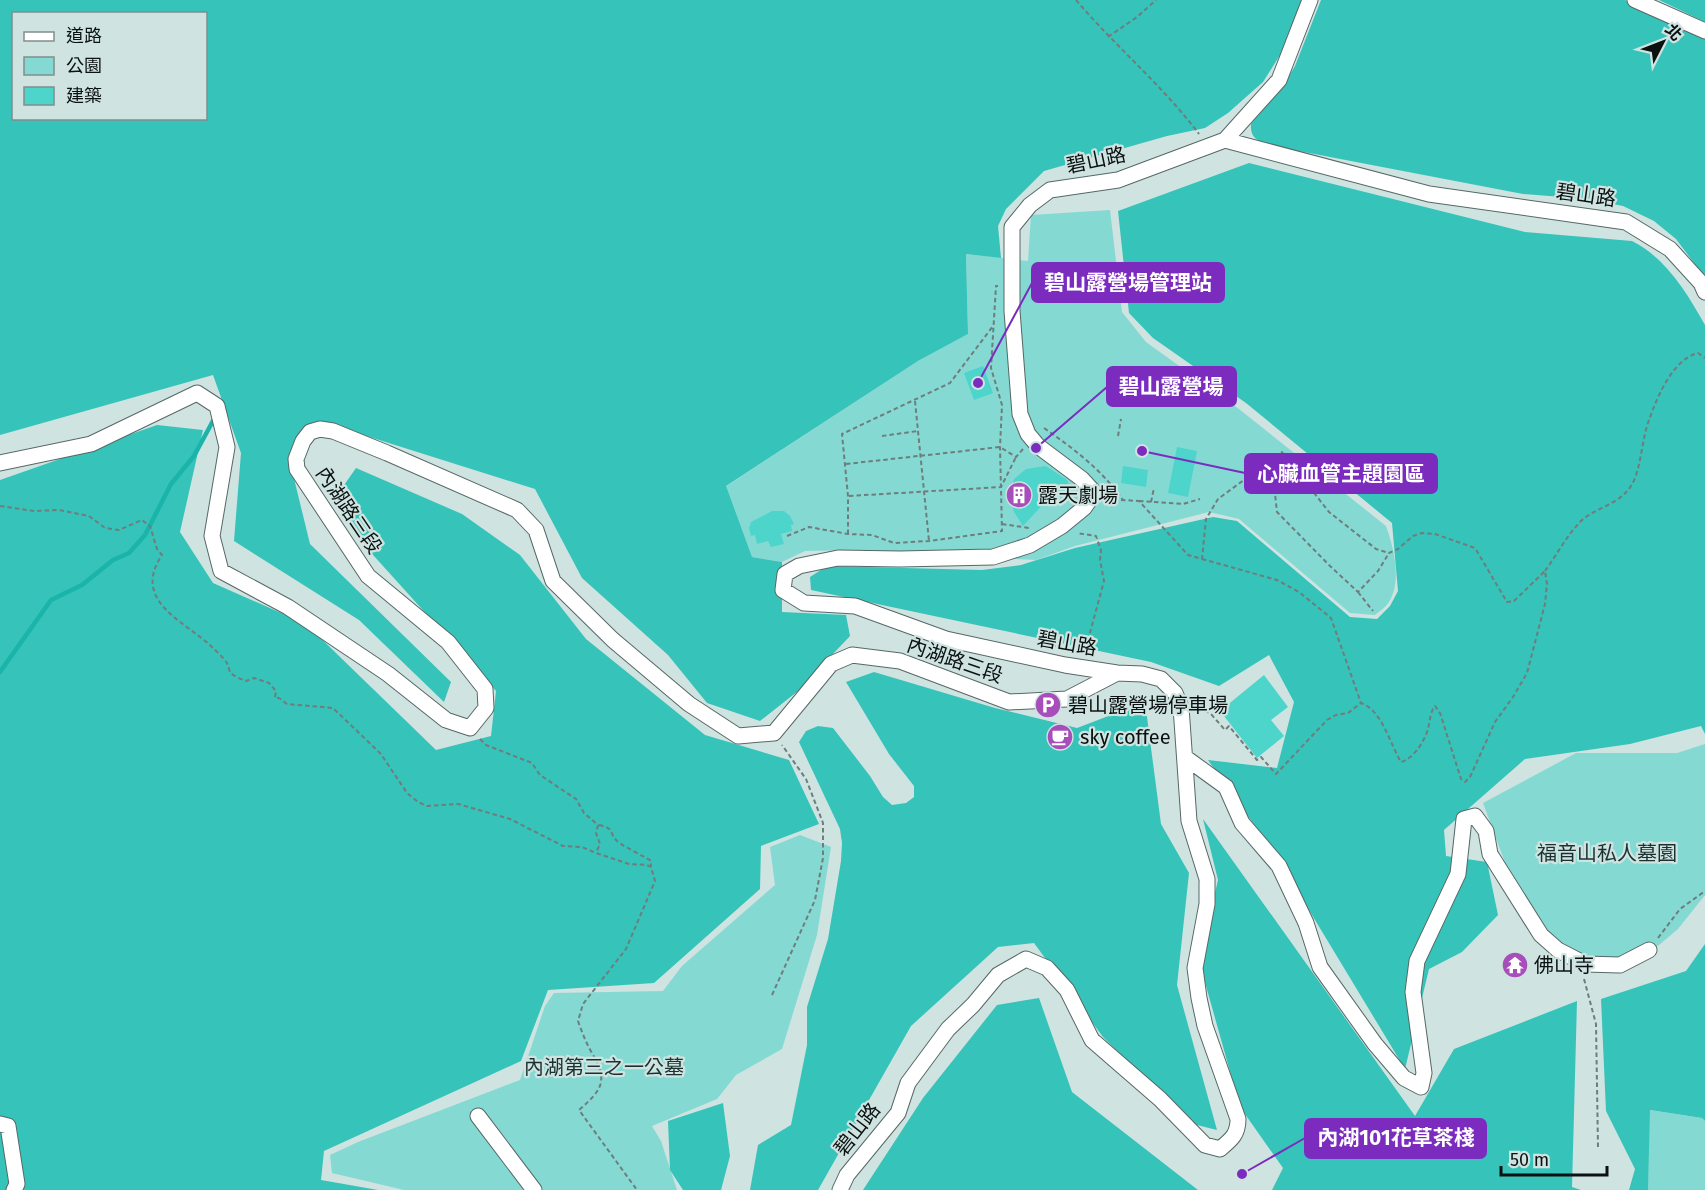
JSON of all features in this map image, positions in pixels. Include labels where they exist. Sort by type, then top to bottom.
[{"type":"street","name":"碧山路","points":[[840,1190],[848,1175],[898,1113],[908,1083],[948,1029],[973,1005],[998,975],[1026,959],[1047,968],[1067,990],[1092,1040],[1160,1099],[1204,1145],[1220,1149],[1233,1138],[1238,1130],[1238,1119],[1204,1026],[1195,968],[1207,904],[1207,879],[1189,821],[1181,707],[1175,693],[1161,679],[1142,674],[1117,673],[1065,665],[946,639],[855,606],[804,603],[783,590],[786,574],[799,566],[838,558],[993,557],[1030,544],[1084,508],[1092,498],[1093,491],[1082,479],[1032,440],[1020,414],[1012,311],[1012,227],[1030,205],[1050,190],[1118,180],[1225,140],[1279,80],[1310,0]]},
{"type":"street","points":[[1635,0],[1705,31]]},
{"type":"street","name":"碧山路","points":[[1225,140],[1429,194],[1626,222],[1670,249],[1701,283],[1705,292]]},
{"type":"street","points":[[0,463],[91,444],[197,393],[217,406],[226,447],[212,536],[221,571],[288,607],[388,674],[446,720],[470,728]]},
{"type":"street","name":"內湖路三段","points":[[470,728],[486,708],[486,688],[448,642],[368,576],[297,469],[296,459],[303,441],[310,432],[320,429],[333,431],[517,510],[536,530],[553,581],[613,640],[689,704],[738,736],[774,733],[831,664],[852,655],[900,661],[1009,702],[1067,699],[1117,673]]},
{"type":"street","points":[[1186,758],[1226,787],[1242,824],[1279,866],[1306,923],[1320,967],[1375,1044],[1404,1078],[1421,1087],[1424,1073],[1413,992],[1417,962],[1458,874],[1464,819],[1475,816],[1485,831],[1490,854],[1541,935],[1558,950],[1585,964],[1620,965],[1648,950]]},
{"type":"street","points":[[478,1116],[534,1190]]},
{"type":"street","points":[[0,1124],[8,1126],[17,1184],[14,1190]]},
{"type":"path","points":[[1076,0],[1108,37],[1183,113],[1207,147]]},
{"type":"path","points":[[1108,37],[1137,17],[1156,0]]},
{"type":"path","points":[[788,536],[809,527],[848,534],[872,535],[894,543],[929,541],[1002,531],[1000,447],[1002,405],[991,368],[996,286],[1012,284]]},
{"type":"path","points":[[848,534],[848,496],[842,434],[950,383],[993,326]]},
{"type":"path","points":[[1358,592],[1378,571],[1389,553],[1398,549],[1413,536],[1422,533],[1435,534],[1475,548],[1507,602],[1514,601],[1545,572],[1580,522],[1618,501],[1634,481],[1648,421],[1670,374],[1688,356],[1698,353],[1705,358]]},
{"type":"path","points":[[915,400],[929,541]]},
{"type":"path","points":[[1118,436],[1121,419]]},
{"type":"path","points":[[1001,487],[1016,456],[1044,428],[1079,453],[1108,479],[1123,500]]},
{"type":"path","points":[[882,436],[918,431]]},
{"type":"path","points":[[846,464],[1000,447],[1016,456]]},
{"type":"path","points":[[1282,452],[1329,512],[1376,549],[1389,553]]},
{"type":"path","points":[[1202,559],[1206,519],[1218,499],[1282,452]]},
{"type":"path","points":[[1282,452],[1281,478],[1275,495],[1277,512],[1358,592],[1373,610]]},
{"type":"path","points":[[848,496],[1001,487]]},
{"type":"path","points":[[1151,502],[1154,488]]},
{"type":"path","points":[[1092,498],[1183,504],[1200,499]]},
{"type":"path","points":[[1139,501],[1188,555],[1277,580],[1299,592],[1331,618],[1361,703]]},
{"type":"path","points":[[0,506],[34,511],[59,510],[89,516],[105,528],[119,530],[142,520],[150,526],[157,549],[162,555],[157,563],[153,582],[156,598],[172,617],[210,645],[226,661],[231,674],[246,681],[254,678],[270,682],[276,690],[275,698],[287,704],[333,708],[381,754],[407,793],[418,802],[427,806],[458,804],[510,819],[563,846],[582,847],[629,864],[651,867]]},
{"type":"path","points":[[1002,524],[1029,528]]},
{"type":"path","points":[[1040,643],[1086,651],[1104,581],[1100,560],[1101,550],[1096,536],[1077,533],[1083,526]]},
{"type":"path","points":[[1361,703],[1369,706],[1379,717],[1401,762],[1409,760],[1427,733],[1432,709],[1435,706],[1440,712],[1461,779],[1465,782],[1470,777],[1495,722],[1527,673],[1545,604],[1547,584],[1545,572]]},
{"type":"path","points":[[1175,693],[1211,714],[1225,729],[1229,726],[1257,760],[1261,757],[1276,774],[1327,720],[1336,715],[1348,713],[1361,703]]},
{"type":"path","points":[[470,728],[486,745],[532,763],[540,775],[576,800],[584,813],[598,825],[612,831],[616,841],[651,861],[655,881],[626,949],[583,1004],[578,1021],[602,1073],[601,1084],[594,1097],[579,1110],[637,1190]]},
{"type":"path","points":[[772,994],[815,900],[823,858],[823,824],[806,779],[774,733]]},
{"type":"path","points":[[596,853],[600,844],[596,833],[598,825]]},
{"type":"path","points":[[1648,950],[1680,909],[1705,891]]},
{"type":"path","points":[[1585,964],[1584,984],[1596,1024],[1598,1147]]},
{"type":"green space","points":[[1110,210],[1122,312],[1146,342],[1239,409],[1386,526],[1392,544],[1396,575],[1393,594],[1385,607],[1375,615],[1350,613],[1239,519],[1209,512],[1075,546],[1036,560],[858,550],[805,551],[782,562],[752,557],[725,487],[918,361],[968,334],[966,254],[1028,261],[1031,215]]},
{"type":"green space","name":"福音山私人墓園","points":[[1705,744],[1705,895],[1678,929],[1659,945],[1620,967],[1585,961],[1557,945],[1520,903],[1483,803],[1576,753],[1677,753]]},
{"type":"green space","name":"內湖第三之一公墓","points":[[800,835],[831,847],[817,935],[782,1049],[736,1075],[717,1099],[652,1126],[661,1141],[677,1190],[404,1190],[332,1173],[330,1155],[358,1142],[520,1080],[545,1006],[554,993],[663,991],[682,966],[775,885],[770,847]]},
{"type":"green space","points":[[1649,1110],[1702,1118],[1705,1121],[1705,1190],[1648,1190]]},
{"type":"shaded area","points":[[0,0],[1302,0],[1280,55],[1263,82],[1228,113],[1205,128],[1167,136],[1044,171],[1006,209],[998,226],[1001,258],[966,254],[968,334],[918,361],[726,486],[752,557],[782,562],[782,612],[846,615],[850,636],[798,691],[760,721],[707,703],[668,655],[582,578],[535,489],[319,421],[289,458],[310,544],[451,682],[444,702],[359,620],[234,541],[241,453],[213,375],[0,435]]},
{"type":"shaded area","points":[[1321,0],[1625,0],[1705,37],[1705,285],[1694,263],[1676,239],[1654,221],[1623,206],[1587,199],[1523,194],[1268,145],[1258,140],[1253,135],[1251,124],[1282,87],[1295,66]]},
{"type":"shaded area","points":[[1659,0],[1705,0],[1705,22]]},
{"type":"shaded area","points":[[1249,163],[1525,232],[1632,241],[1655,257],[1674,277],[1705,325],[1705,734],[1701,726],[1630,744],[1525,759],[1444,830],[1446,856],[1487,862],[1498,915],[1462,952],[1429,969],[1405,1069],[1277,857],[1208,760],[1277,768],[1294,702],[1269,655],[1219,686],[1151,662],[811,590],[810,577],[827,566],[982,570],[1021,565],[1075,548],[1213,517],[1237,521],[1350,617],[1377,619],[1390,606],[1398,591],[1392,523],[1246,403],[1153,338],[1129,313],[1118,211]]},
{"type":"shaded area","points":[[157,425],[203,430],[180,532],[213,583],[306,624],[436,750],[491,736],[496,691],[355,535],[335,498],[356,468],[462,514],[520,555],[586,639],[705,735],[789,760],[819,824],[761,846],[760,889],[654,983],[548,990],[521,1061],[324,1151],[321,1180],[378,1190],[0,1190],[0,480]]},
{"type":"shaded area","points":[[874,672],[995,708],[1077,728],[1145,702],[1161,824],[1189,873],[1177,985],[1217,1130],[1189,1123],[1103,1037],[1034,943],[998,947],[911,1026],[818,1190],[750,1190],[758,1145],[791,1125],[807,1045],[807,1007],[828,939],[841,861],[840,829],[799,742],[806,731],[818,726],[833,728],[883,797],[892,805],[906,803],[914,797],[914,786],[889,754],[846,682]]},
{"type":"shaded area","points":[[1203,819],[1415,1116],[1454,1049],[1577,1001],[1572,1187],[1581,1190],[1272,1190],[1283,1168],[1240,1107],[1199,961],[1218,880]]},
{"type":"shaded area","points":[[1705,944],[1705,1121],[1702,1118],[1650,1110],[1648,1190],[1629,1190],[1635,1169],[1606,1111],[1601,999],[1686,971]]},
{"type":"shaded area","points":[[1039,998],[1072,1092],[1198,1190],[863,1190],[923,1098],[997,1005]]},
{"type":"shaded area","points":[[723,1103],[730,1156],[721,1190],[683,1190],[670,1170],[668,1121]]},
{"type":"building","points":[[983,366],[993,393],[974,400],[964,373]]},
{"type":"building","points":[[1177,447],[1197,451],[1188,497],[1168,493]]},
{"type":"building","name":"露天劇場","points":[[1046,466],[1067,480],[1073,495],[1048,499],[1023,526],[1011,502],[1014,479],[1026,469]]},
{"type":"building","points":[[1123,466],[1148,470],[1146,487],[1121,483]]},
{"type":"building","points":[[772,511],[784,511],[790,516],[794,524],[791,525],[792,531],[781,534],[784,544],[771,547],[768,541],[757,544],[755,535],[751,536],[749,528],[751,522]]},
{"type":"building","points":[[1264,675],[1288,707],[1271,720],[1284,736],[1257,758],[1220,711]]},
{"type":"waterway","points":[[0,672],[51,600],[82,585],[113,560],[129,553],[145,535],[171,484],[194,456],[214,419]]},
{"type":"place","name":"碧山露營場管理站","points":[[978,383]]},
{"type":"place","name":"碧山露營場","points":[[1036,448]]},
{"type":"place","name":"心臟血管主題園區","points":[[1142,451]]},
{"type":"place","name":"露天劇場","points":[[1019,495]]},
{"type":"place","name":"碧山露營場停車場","points":[[1048,705]]},
{"type":"place","name":"sky coffee","points":[[1060,737]]},
{"type":"place","name":"佛山寺","points":[[1515,965]]},
{"type":"place","name":"內湖101花草茶棧","points":[[1242,1174]]}]
